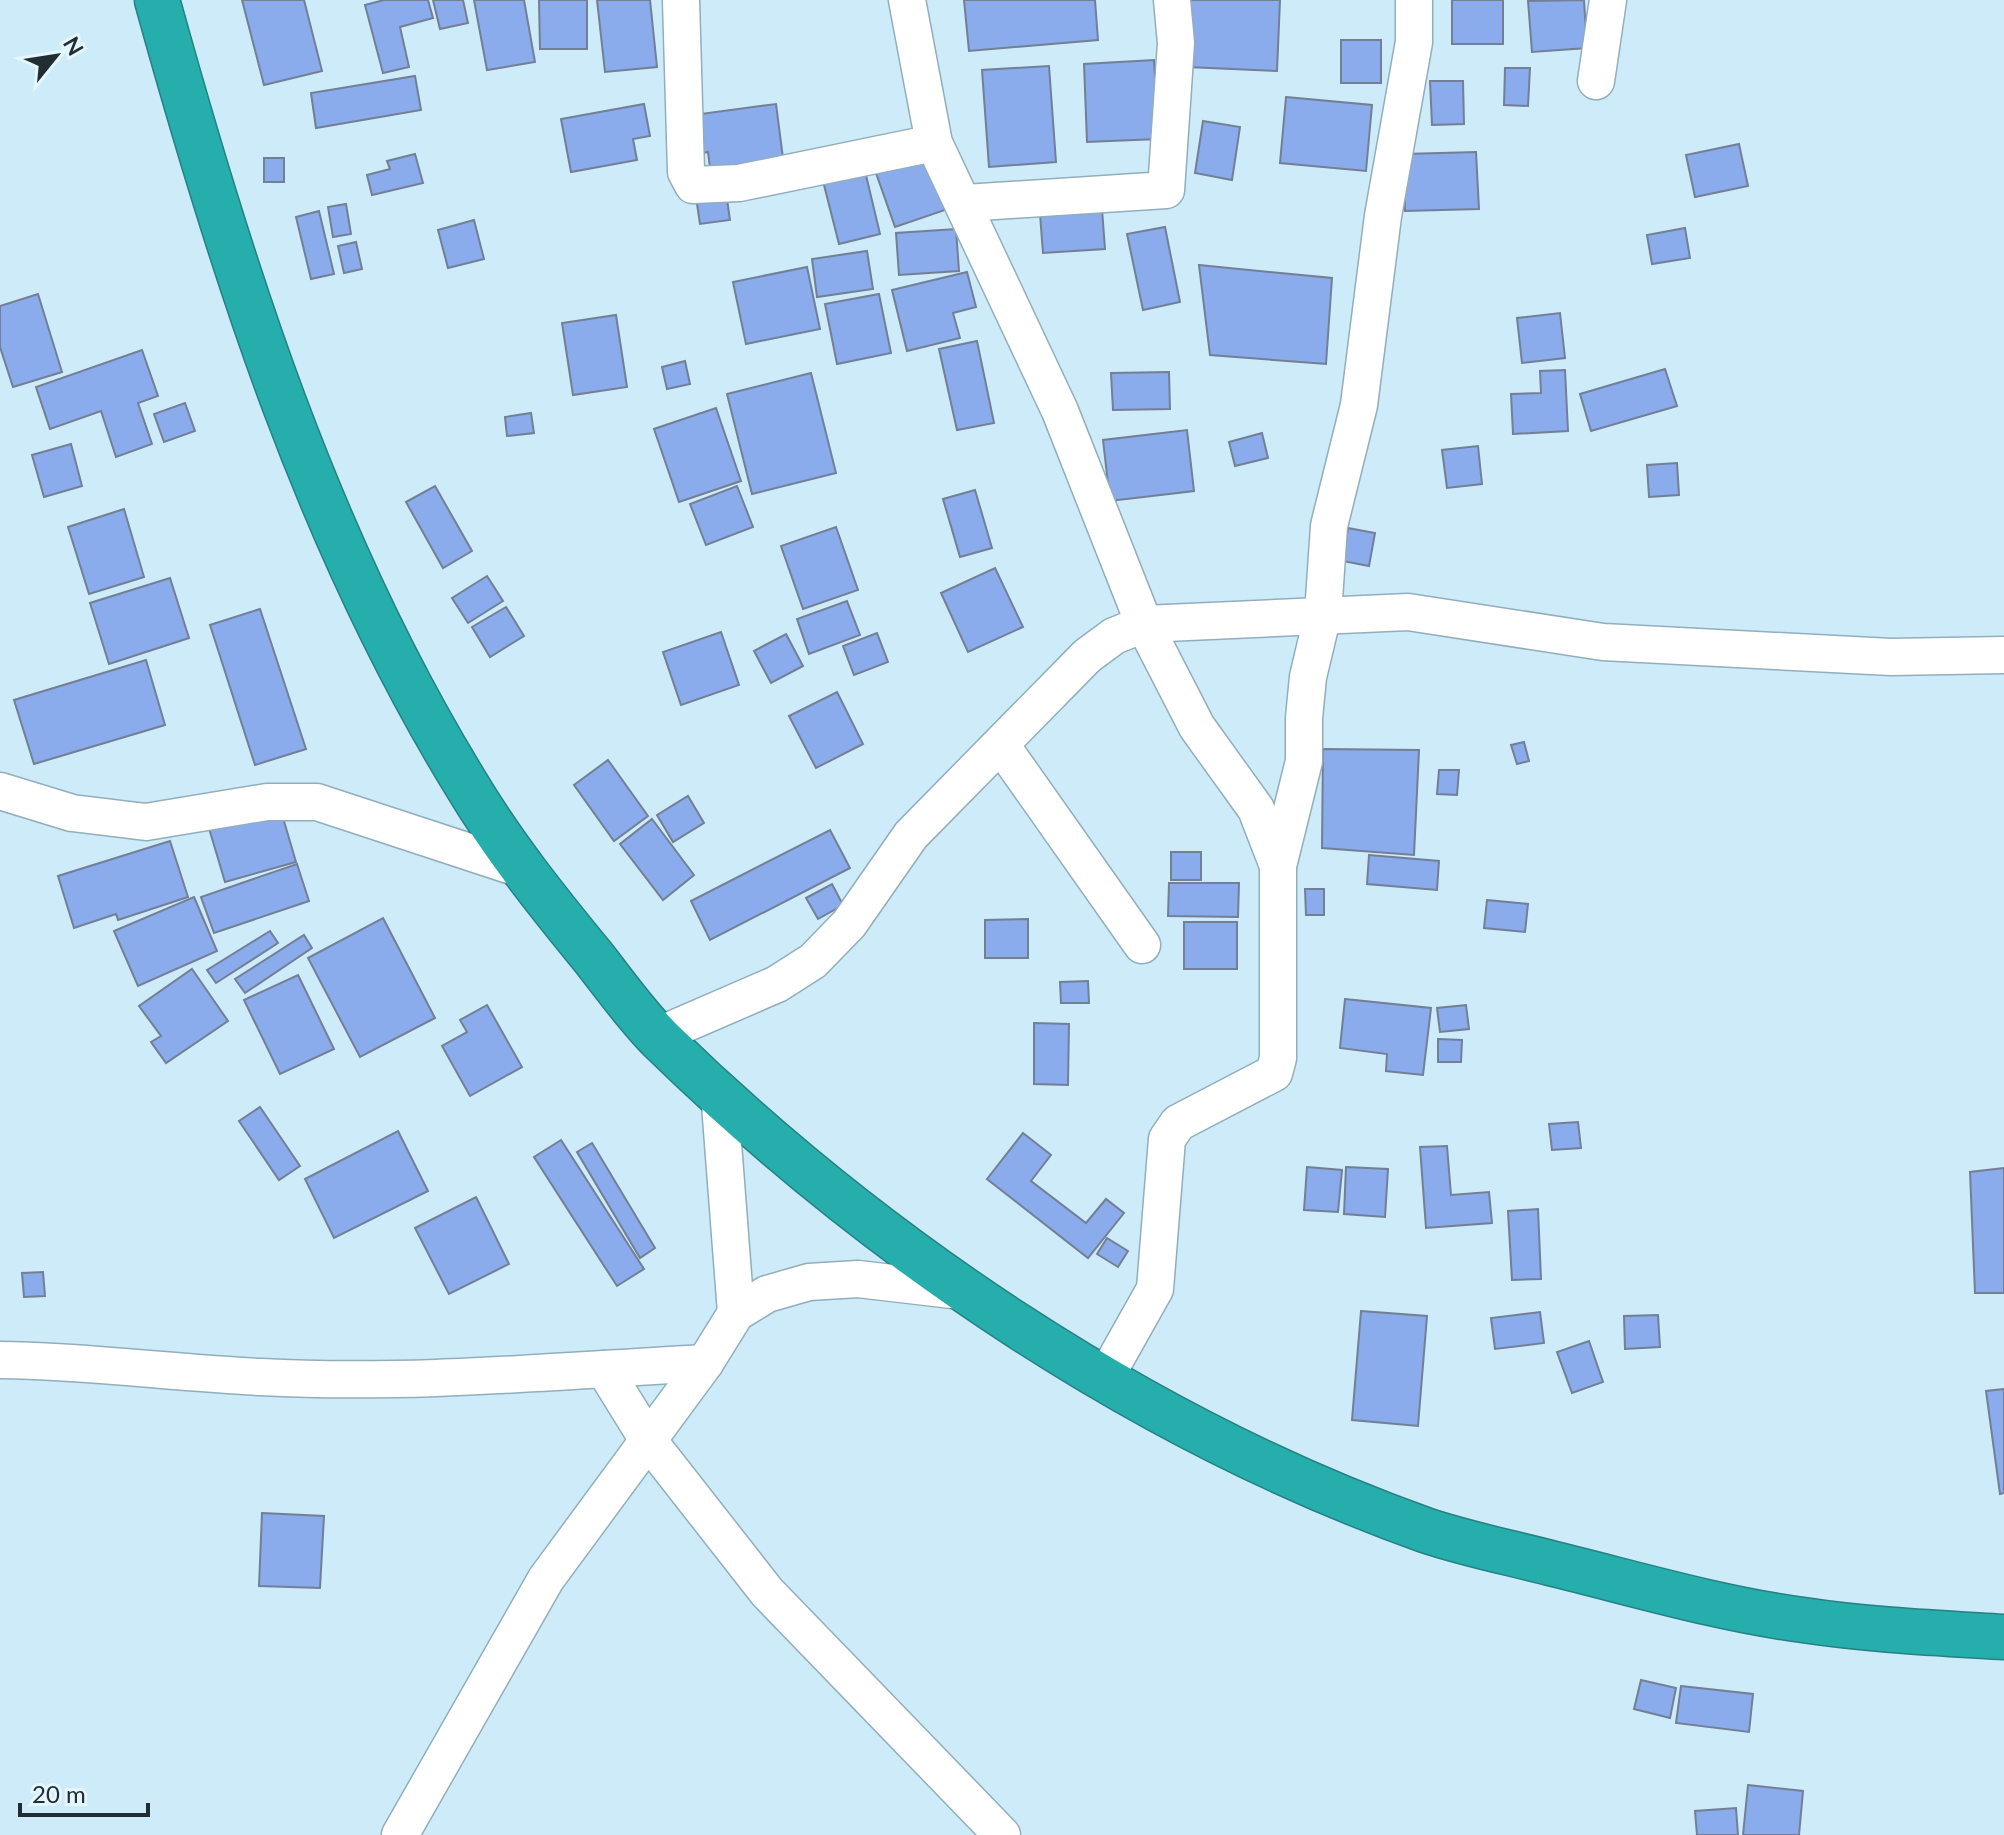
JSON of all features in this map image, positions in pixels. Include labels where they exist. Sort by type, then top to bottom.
[{"type":"highway","points":[[157,0],[208,185],[317,493],[397,664],[466,784],[521,869],[657,1036],[719,1091],[834,1191],[970,1292],[1105,1378],[1282,1474],[1431,1532],[1637,1585],[1800,1620],[2004,1637]]},
{"type":"street","points":[[681,0],[686,172],[693,185],[739,183],[934,143]]},
{"type":"street","points":[[907,0],[934,143],[965,203],[1060,411],[1144,624],[1197,727],[1256,809],[1278,866]]},
{"type":"street","points":[[965,203],[1166,190],[1176,43],[1172,0]]},
{"type":"street","points":[[1105,1378],[1155,1289],[1167,1139],[1178,1123],[1274,1073],[1278,1058],[1278,866],[1304,761],[1308,677],[1323,614],[1329,526],[1359,405],[1383,216],[1414,42],[1414,0]]},
{"type":"street","points":[[1596,81],[1608,0]]},
{"type":"street","points":[[657,1036],[777,984],[813,961],[849,924],[911,835],[1087,656],[1114,636],[1144,624],[1408,612],[1618,643],[1891,657],[2004,655]]},
{"type":"street","points":[[1001,745],[1142,945]]},
{"type":"street","points":[[0,791],[72,813],[146,822],[267,802],[317,802],[521,869]]},
{"type":"street","points":[[719,1091],[736,1313]]},
{"type":"street","points":[[400,1835],[546,1579],[705,1363],[736,1313],[767,1294],[809,1282],[858,1279],[970,1292]]},
{"type":"street","points":[[0,1360],[79,1361],[262,1377],[486,1375],[705,1363]]},
{"type":"street","points":[[604,1369],[648,1440],[767,1592],[1002,1835]]},
{"type":"building","points":[[242,0],[304,0],[322,71],[264,85]]},
{"type":"building","points":[[384,0],[428,0],[433,18],[400,27],[409,67],[383,73],[365,5]]},
{"type":"building","points":[[433,0],[463,0],[468,23],[440,29]]},
{"type":"building","points":[[474,0],[524,0],[535,62],[487,70]]},
{"type":"building","points":[[539,0],[587,0],[587,49],[540,49]]},
{"type":"building","points":[[597,0],[650,0],[657,67],[605,72]]},
{"type":"building","points":[[964,0],[1095,0],[1098,40],[969,51]]},
{"type":"building","points":[[1190,0],[1280,0],[1277,71],[1187,67]]},
{"type":"building","points":[[1452,0],[1503,0],[1503,44],[1452,44]]},
{"type":"building","points":[[1584,0],[1587,48],[1532,52],[1528,1]]},
{"type":"building","points":[[1341,40],[1381,40],[1381,83],[1341,83]]},
{"type":"building","points":[[1154,60],[1158,139],[1087,142],[1084,64]]},
{"type":"building","points":[[1049,66],[1056,162],[989,167],[982,70]]},
{"type":"building","points":[[1505,68],[1530,68],[1528,106],[1504,105]]},
{"type":"building","points":[[415,76],[421,110],[316,128],[311,93]]},
{"type":"building","points":[[1430,81],[1463,81],[1464,124],[1432,125]]},
{"type":"building","points":[[1286,97],[1372,105],[1366,171],[1280,163]]},
{"type":"building","points":[[644,104],[650,136],[633,139],[637,160],[571,172],[561,119]]},
{"type":"building","points":[[776,104],[784,166],[711,175],[708,152],[698,154],[693,115]]},
{"type":"building","points":[[1203,121],[1240,127],[1232,180],[1195,173]]},
{"type":"building","points":[[1739,144],[1748,186],[1695,197],[1686,155]]},
{"type":"building","points":[[1476,152],[1479,209],[1405,211],[1404,154]]},
{"type":"building","points":[[415,154],[423,183],[372,195],[367,175],[390,169],[387,161]]},
{"type":"building","points":[[929,155],[948,209],[895,227],[876,173]]},
{"type":"building","points":[[264,158],[284,158],[284,182],[264,182]]},
{"type":"building","points":[[865,171],[880,234],[839,244],[823,181]]},
{"type":"building","points":[[726,192],[730,220],[700,224],[696,197]]},
{"type":"building","points":[[346,204],[351,234],[333,237],[328,207]]},
{"type":"building","points":[[1102,209],[1105,249],[1043,253],[1040,214]]},
{"type":"building","points":[[319,211],[334,274],[311,279],[296,217]]},
{"type":"building","points":[[474,220],[484,259],[448,268],[438,230]]},
{"type":"building","points":[[1165,227],[1180,302],[1143,310],[1127,234]]},
{"type":"building","points":[[1685,228],[1690,258],[1652,264],[1647,235]]},
{"type":"building","points":[[956,229],[959,271],[899,275],[896,233]]},
{"type":"building","points":[[356,242],[362,269],[344,273],[338,246]]},
{"type":"building","points":[[867,251],[873,289],[817,297],[812,259]]},
{"type":"building","points":[[1199,265],[1332,278],[1326,364],[1210,355]]},
{"type":"building","points":[[807,267],[820,329],[746,344],[733,282]]},
{"type":"building","points":[[967,272],[976,307],[953,313],[960,338],[907,351],[892,290]]},
{"type":"building","points":[[38,294],[62,372],[13,387],[0,347],[0,306]]},
{"type":"building","points":[[879,294],[891,353],[837,364],[825,304]]},
{"type":"building","points":[[1560,313],[1565,358],[1522,363],[1517,318]]},
{"type":"building","points":[[616,315],[627,387],[573,395],[562,323]]},
{"type":"building","points":[[977,341],[994,423],[957,430],[939,349]]},
{"type":"building","points":[[142,350],[158,396],[138,403],[152,444],[116,457],[101,411],[50,429],[36,387]]},
{"type":"building","points":[[685,361],[690,384],[667,389],[662,367]]},
{"type":"building","points":[[1665,369],[1677,406],[1591,431],[1580,394]]},
{"type":"building","points":[[1565,370],[1568,431],[1513,434],[1511,394],[1541,393],[1540,371]]},
{"type":"building","points":[[1169,372],[1170,409],[1113,410],[1111,373]]},
{"type":"building","points":[[811,373],[836,473],[752,494],[727,394]]},
{"type":"building","points":[[185,403],[195,431],[164,442],[154,414]]},
{"type":"building","points":[[716,408],[741,481],[679,502],[654,429]]},
{"type":"building","points":[[531,413],[534,433],[507,436],[505,417]]},
{"type":"building","points":[[1187,430],[1194,491],[1110,501],[1103,440]]},
{"type":"building","points":[[1262,433],[1268,458],[1235,466],[1229,442]]},
{"type":"building","points":[[71,444],[82,486],[44,497],[32,455]]},
{"type":"building","points":[[1478,446],[1482,484],[1447,488],[1442,450]]},
{"type":"building","points":[[1677,463],[1679,495],[1649,497],[1647,465]]},
{"type":"building","points":[[435,486],[472,551],[443,568],[406,502]]},
{"type":"building","points":[[737,486],[753,527],[706,545],[690,504]]},
{"type":"building","points":[[975,490],[992,548],[960,557],[943,499]]},
{"type":"building","points":[[124,509],[144,577],[89,594],[68,527]]},
{"type":"building","points":[[836,527],[858,590],[803,609],[781,546]]},
{"type":"building","points":[[1348,528],[1375,533],[1369,566],[1343,561]]},
{"type":"building","points":[[995,568],[1023,627],[968,652],[941,593]]},
{"type":"building","points":[[487,576],[503,601],[468,623],[452,598]]},
{"type":"building","points":[[170,578],[189,638],[109,664],[90,603]]},
{"type":"building","points":[[847,601],[860,635],[809,654],[797,619]]},
{"type":"building","points":[[506,607],[524,636],[490,657],[472,627]]},
{"type":"building","points":[[260,609],[306,749],[255,765],[210,625]]},
{"type":"building","points":[[721,632],[739,685],[681,705],[663,652]]},
{"type":"building","points":[[877,633],[888,662],[854,675],[843,646]]},
{"type":"building","points":[[786,634],[803,666],[771,683],[754,651]]},
{"type":"building","points":[[146,660],[165,725],[34,764],[14,700]]},
{"type":"building","points":[[837,692],[863,744],[816,768],[789,716]]},
{"type":"building","points":[[1524,742],[1529,761],[1517,764],[1511,745]]},
{"type":"building","points":[[1323,749],[1419,750],[1414,855],[1322,848]]},
{"type":"building","points":[[608,760],[648,816],[614,841],[574,785]]},
{"type":"building","points":[[1439,770],[1459,770],[1457,795],[1437,794]]},
{"type":"building","points":[[688,796],[704,823],[673,842],[657,815]]},
{"type":"building","points":[[279,804],[296,862],[225,882],[208,825]]},
{"type":"building","points":[[652,819],[694,875],[663,900],[620,844]]},
{"type":"building","points":[[830,830],[850,868],[710,940],[691,901]]},
{"type":"building","points":[[170,841],[188,897],[118,920],[116,914],[74,928],[58,876]]},
{"type":"building","points":[[1171,852],[1201,852],[1201,880],[1171,880]]},
{"type":"building","points":[[1369,855],[1439,861],[1437,890],[1367,884]]},
{"type":"building","points":[[297,864],[309,901],[214,933],[201,897]]},
{"type":"building","points":[[1169,883],[1239,883],[1238,917],[1168,916]]},
{"type":"building","points":[[832,884],[843,905],[818,919],[806,898]]},
{"type":"building","points":[[1305,889],[1324,889],[1324,915],[1306,915]]},
{"type":"building","points":[[194,897],[217,951],[138,986],[114,931]]},
{"type":"building","points":[[1487,900],[1528,904],[1525,932],[1484,928]]},
{"type":"building","points":[[383,918],[435,1018],[360,1057],[308,958]]},
{"type":"building","points":[[1028,919],[1028,958],[985,958],[985,920]]},
{"type":"building","points":[[1184,922],[1237,922],[1237,969],[1184,969]]},
{"type":"building","points":[[270,931],[278,943],[216,983],[207,970]]},
{"type":"building","points":[[304,935],[312,948],[245,993],[235,979]]},
{"type":"building","points":[[192,969],[228,1021],[166,1063],[151,1042],[161,1036],[139,1006]]},
{"type":"building","points":[[298,975],[334,1049],[280,1074],[244,1000]]},
{"type":"building","points":[[1088,981],[1089,1003],[1061,1003],[1060,982]]},
{"type":"building","points":[[1345,999],[1431,1008],[1423,1075],[1386,1071],[1387,1054],[1340,1048]]},
{"type":"building","points":[[487,1005],[522,1067],[470,1096],[442,1046],[467,1032],[460,1020]]},
{"type":"building","points":[[1466,1005],[1469,1029],[1440,1032],[1437,1008]]},
{"type":"building","points":[[1034,1023],[1069,1024],[1068,1085],[1034,1084]]},
{"type":"building","points":[[1438,1039],[1462,1040],[1461,1062],[1438,1062]]},
{"type":"building","points":[[260,1107],[300,1166],[279,1180],[239,1121]]},
{"type":"building","points":[[1578,1122],[1581,1148],[1552,1150],[1549,1124]]},
{"type":"building","points":[[398,1131],[428,1191],[334,1238],[305,1179]]},
{"type":"building","points":[[1023,1133],[1051,1155],[1031,1181],[1086,1223],[1106,1199],[1124,1213],[1088,1258],[987,1179]]},
{"type":"building","points":[[561,1140],[644,1269],[617,1286],[534,1157]]},
{"type":"building","points":[[592,1143],[655,1248],[640,1258],[577,1152]]},
{"type":"building","points":[[1447,1146],[1451,1195],[1489,1192],[1492,1223],[1426,1228],[1420,1147]]},
{"type":"building","points":[[1307,1167],[1342,1170],[1338,1212],[1304,1210]]},
{"type":"building","points":[[1346,1167],[1388,1169],[1385,1217],[1344,1214]]},
{"type":"building","points":[[2004,1168],[2004,1293],[1975,1293],[1970,1172]]},
{"type":"building","points":[[476,1197],[509,1264],[449,1294],[415,1228]]},
{"type":"building","points":[[1538,1209],[1541,1279],[1512,1280],[1508,1211]]},
{"type":"building","points":[[1107,1238],[1128,1251],[1118,1267],[1097,1254]]},
{"type":"building","points":[[43,1272],[45,1296],[24,1297],[22,1273]]},
{"type":"building","points":[[1361,1311],[1427,1316],[1418,1426],[1352,1420]]},
{"type":"building","points":[[1540,1312],[1544,1343],[1495,1349],[1491,1318]]},
{"type":"building","points":[[1658,1315],[1660,1347],[1625,1349],[1624,1316]]},
{"type":"building","points":[[1589,1341],[1603,1382],[1572,1393],[1557,1352]]},
{"type":"building","points":[[2004,1389],[2004,1493],[2000,1494],[1986,1391]]},
{"type":"building","points":[[262,1513],[324,1516],[320,1588],[259,1586]]},
{"type":"building","points":[[1641,1680],[1676,1688],[1670,1718],[1634,1709]]},
{"type":"building","points":[[1681,1686],[1753,1694],[1749,1732],[1676,1723]]},
{"type":"building","points":[[1748,1785],[1803,1791],[1799,1835],[1743,1835]]},
{"type":"building","points":[[1736,1808],[1738,1835],[1697,1835],[1695,1811]]}]
